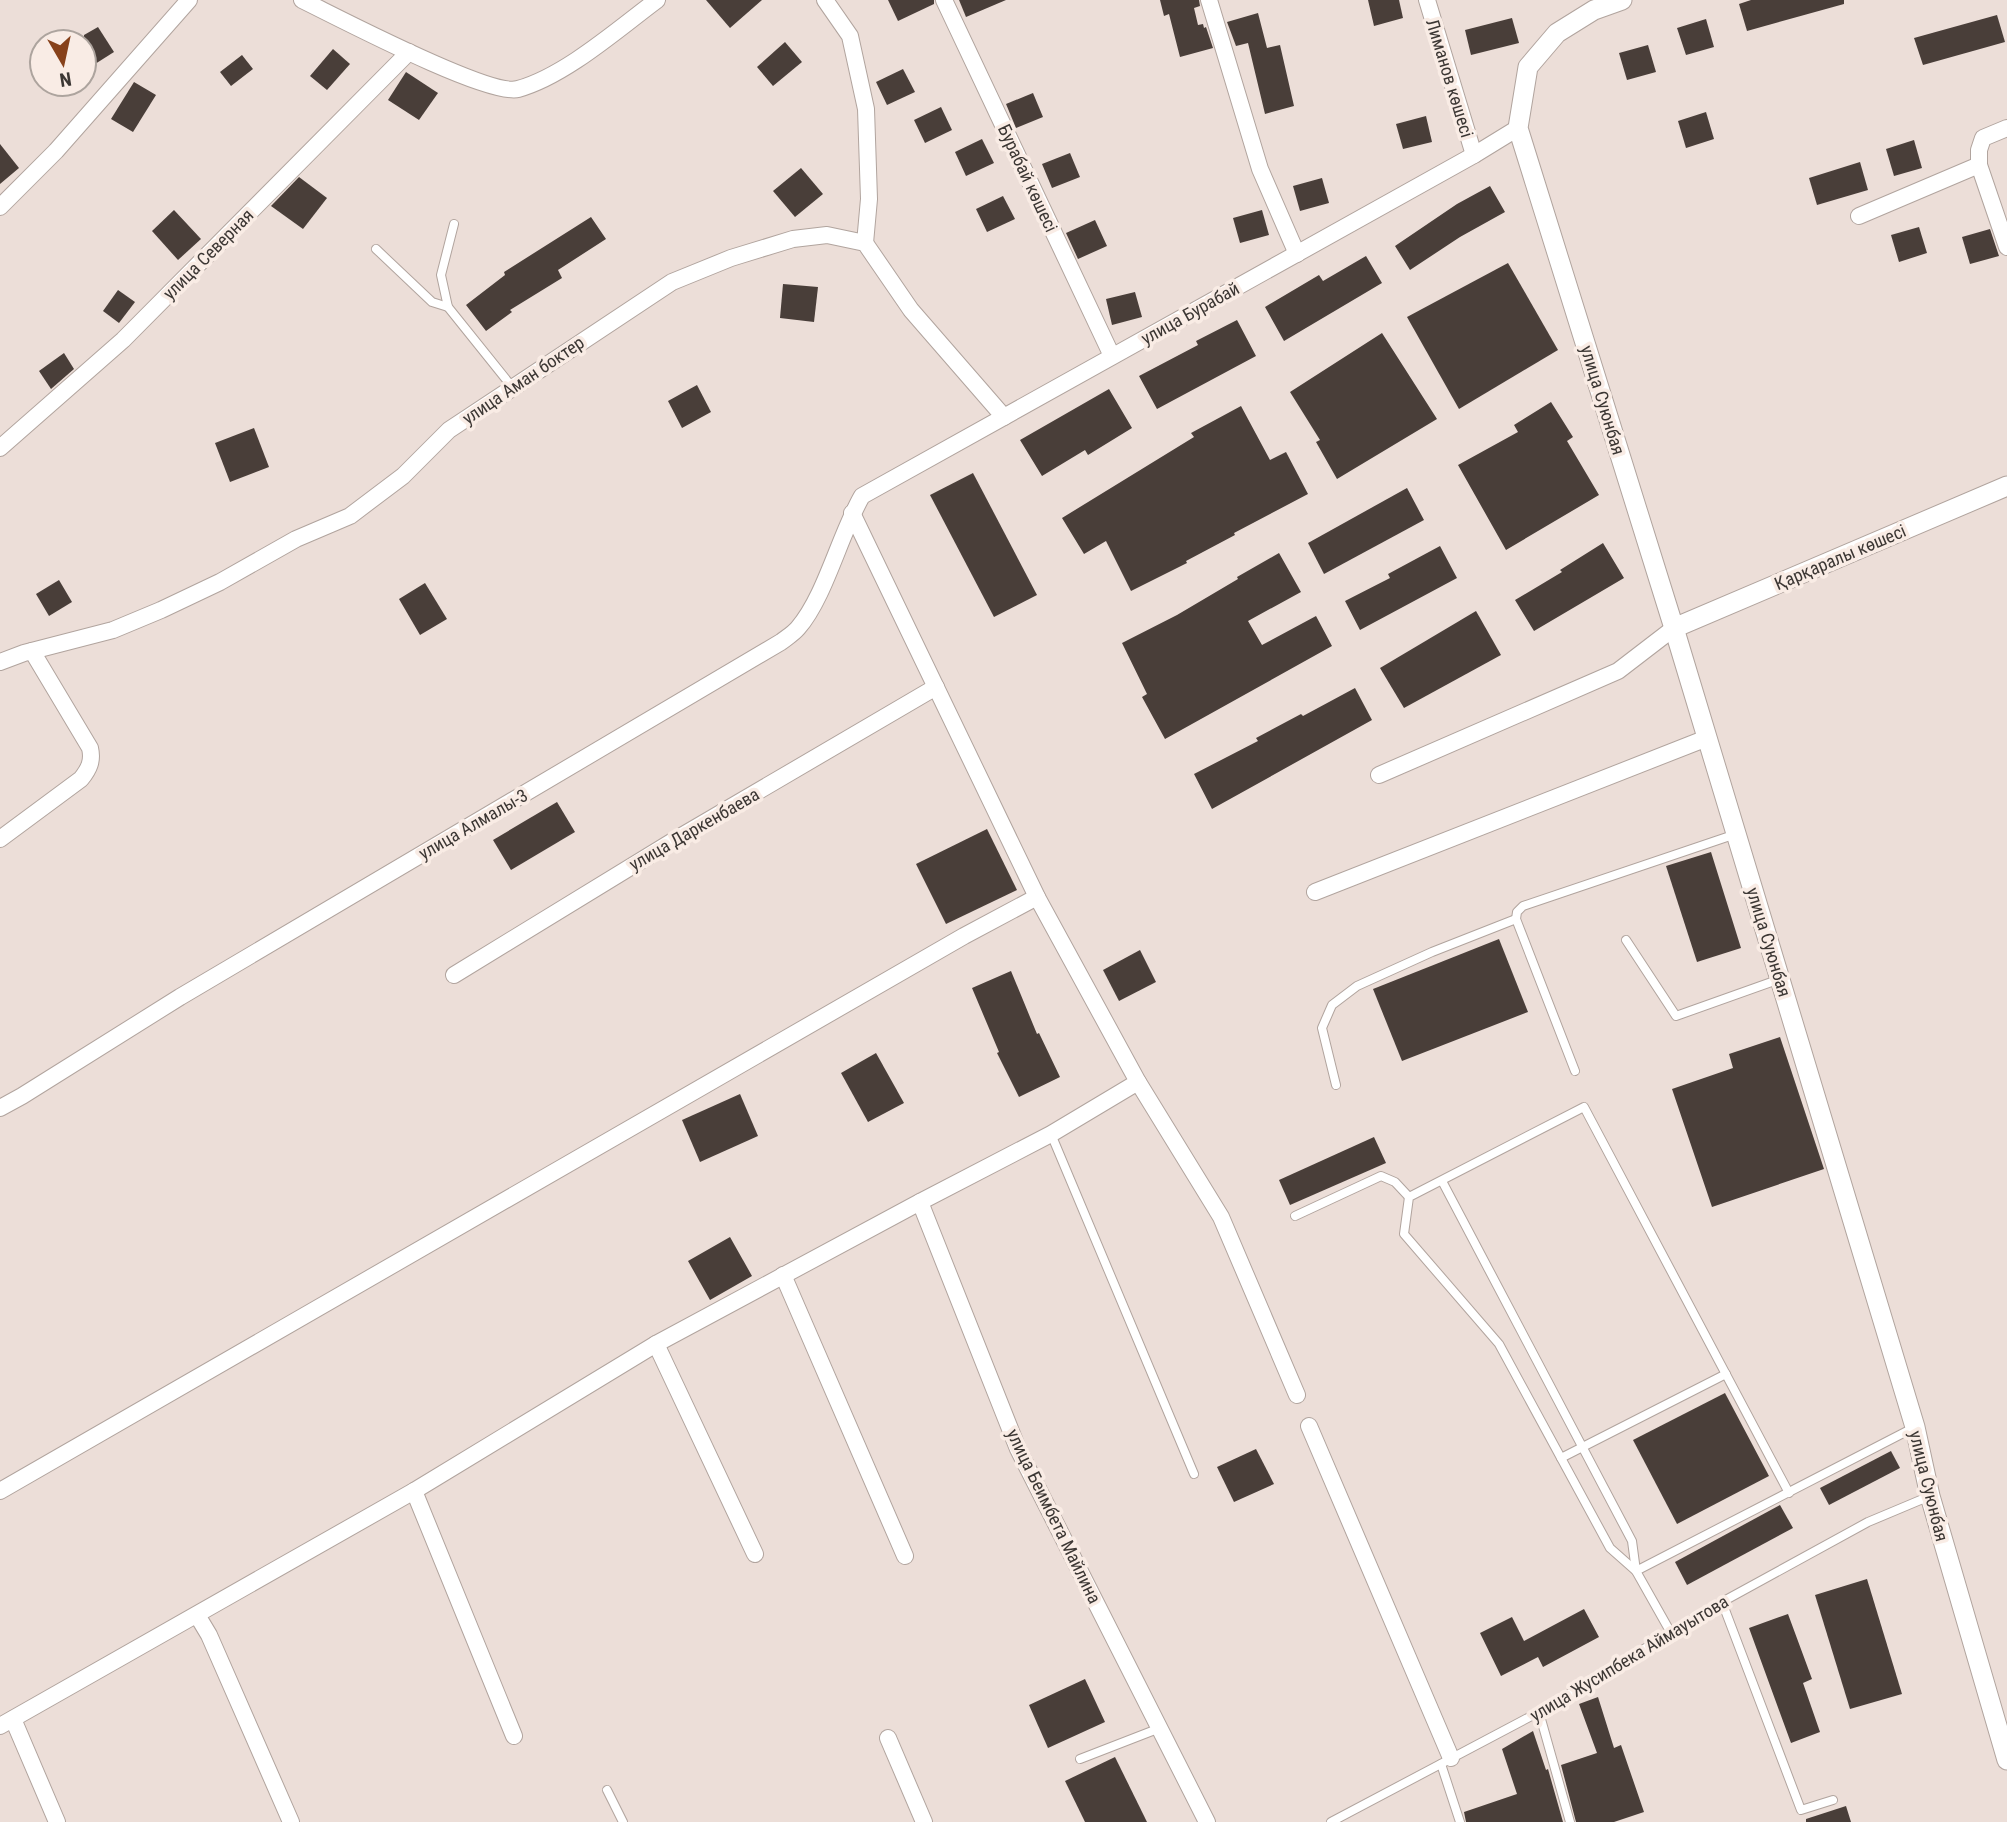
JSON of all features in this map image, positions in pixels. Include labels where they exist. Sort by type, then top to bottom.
[{"type":"street","points":[[0,208],[56,151],[188,0]]},
{"type":"street","points":[[302,0],[467,78],[515,90],[555,73],[657,0]]},
{"type":"street","points":[[825,0],[850,36],[866,108],[869,199],[865,243],[911,310],[1004,416]]},
{"type":"street","name":"Бурабай көшесі","points":[[944,0],[1112,356]]},
{"type":"street","points":[[1209,0],[1260,169],[1297,254]]},
{"type":"street","name":"Лиманов көшесі","points":[[1427,0],[1474,155]]},
{"type":"street","points":[[1518,128],[1528,67],[1557,33],[1592,5],[1622,0]]},
{"type":"street","name":"улица Северная","points":[[0,448],[123,340],[409,52]]},
{"type":"street","name":"улица Бурабай","points":[[862,496],[1518,128]]},
{"type":"street","name":"улица Суюнбая","points":[[1518,128],[1674,628],[1915,1427],[1930,1496],[2007,1760]]},
{"type":"street","points":[[2007,128],[1983,138],[1979,150],[1979,165],[2007,247]]},
{"type":"street","points":[[1859,216],[1979,165]]},
{"type":"street","name":"улица Аман боктер","points":[[0,662],[113,630],[161,610],[220,582],[296,539],[350,516],[403,476],[449,430],[672,282],[704,268],[793,239],[827,235],[865,243]]},
{"type":"street","name":"Қарқаралы көшесі","points":[[1674,628],[2007,486]]},
{"type":"street","name":"улица Алмалы-3","points":[[0,1108],[180,997],[780,642],[797,629],[813,604],[862,496]]},
{"type":"street","points":[[852,513],[1037,897],[1138,1082],[1221,1217],[1297,1395]]},
{"type":"street","points":[[1379,775],[1618,671],[1674,628]]},
{"type":"street","points":[[0,839],[81,779],[88,771],[92,759],[90,748],[32,651]]},
{"type":"street","name":"улица Даркенбаева","points":[[454,975],[673,841],[936,687]]},
{"type":"street","points":[[1315,892],[1707,738]]},
{"type":"street","points":[[0,1491],[952,943],[1037,897]]},
{"type":"street","points":[[57,1822],[6,1722],[414,1491],[656,1344],[1052,1134],[1138,1082]]},
{"type":"street","name":"улица Беимбета Майлина","points":[[920,1202],[1018,1449],[1207,1822]]},
{"type":"street","points":[[783,1275],[905,1556]]},
{"type":"street","points":[[656,1344],[755,1554]]},
{"type":"street","points":[[1309,1426],[1446,1761]]},
{"type":"street","points":[[414,1491],[514,1736]]},
{"type":"street","points":[[197,1615],[209,1635],[291,1822]]},
{"type":"street","points":[[888,1738],[924,1822]]},
{"type":"lane","points":[[454,223],[441,275],[448,307],[513,388]]},
{"type":"lane","points":[[376,249],[432,302],[448,307]]},
{"type":"lane","points":[[1575,1071],[1516,919],[1517,912],[1523,906],[1736,834]]},
{"type":"lane","points":[[1336,1085],[1322,1028],[1332,1005],[1357,986],[1432,952],[1516,919]]},
{"type":"lane","points":[[1626,940],[1676,1016],[1780,979]]},
{"type":"lane","points":[[1409,1197],[1584,1107],[1789,1493]]},
{"type":"lane","points":[[1052,1134],[1194,1474]]},
{"type":"lane","points":[[1295,1216],[1381,1176],[1395,1182],[1409,1197]]},
{"type":"lane","points":[[1441,1181],[1632,1541],[1636,1571]]},
{"type":"lane","points":[[1409,1197],[1404,1234],[1499,1344],[1610,1548],[1636,1571],[1671,1633]]},
{"type":"lane","points":[[1561,1458],[1726,1374]]},
{"type":"lane","points":[[1636,1571],[1915,1427]]},
{"type":"lane","name":"улица Жусипбека Аймауытова","points":[[1331,1822],[1539,1712],[1722,1602],[1868,1522],[1930,1496]]},
{"type":"lane","points":[[1722,1602],[1801,1810],[1833,1800]]},
{"type":"lane","points":[[1539,1712],[1570,1822]]},
{"type":"lane","points":[[1080,1759],[1160,1728]]},
{"type":"lane","points":[[1446,1761],[1460,1822]]},
{"type":"lane","points":[[607,1790],[623,1822]]},
{"type":"building","points":[[706,0],[762,0],[730,28]]},
{"type":"building","points":[[888,0],[934,0],[934,4],[898,21]]},
{"type":"building","points":[[959,0],[1006,0],[966,17]]},
{"type":"building","points":[[1160,0],[1199,0],[1200,6],[1194,8],[1198,25],[1203,24],[1204,28],[1206,27],[1213,48],[1180,57],[1169,14],[1164,16]]},
{"type":"building","points":[[1368,0],[1399,0],[1403,18],[1374,26]]},
{"type":"building","points":[[1751,0],[1844,0],[1844,4],[1747,31],[1739,4]]},
{"type":"building","points":[[1258,13],[1267,48],[1280,45],[1294,106],[1265,114],[1248,43],[1236,46],[1227,22]]},
{"type":"building","points":[[1997,15],[2005,42],[1923,65],[1914,38]]},
{"type":"building","points":[[1512,18],[1519,43],[1471,55],[1465,30]]},
{"type":"building","points":[[1706,19],[1714,47],[1686,55],[1677,28]]},
{"type":"building","points":[[98,27],[114,52],[98,62],[98,28]]},
{"type":"building","points":[[785,42],[802,62],[773,86],[757,67]]},
{"type":"building","points":[[1648,45],[1656,72],[1627,80],[1619,53]]},
{"type":"building","points":[[333,49],[350,64],[327,90],[310,76]]},
{"type":"building","points":[[242,55],[253,69],[231,86],[220,72]]},
{"type":"building","points":[[903,69],[915,92],[887,105],[876,82]]},
{"type":"building","points":[[406,72],[438,93],[419,120],[388,100]]},
{"type":"building","points":[[134,82],[156,95],[133,132],[111,119]]},
{"type":"building","points":[[1033,93],[1043,117],[1016,128],[1006,104]]},
{"type":"building","points":[[941,107],[952,130],[925,143],[914,120]]},
{"type":"building","points":[[1706,112],[1714,139],[1686,148],[1678,121]]},
{"type":"building","points":[[1426,116],[1432,142],[1403,149],[1396,124]]},
{"type":"building","points":[[982,139],[994,163],[966,176],[955,152]]},
{"type":"building","points":[[1914,140],[1922,168],[1894,176],[1886,149]]},
{"type":"building","points":[[0,144],[19,168],[0,184]]},
{"type":"building","points":[[1070,153],[1080,177],[1052,188],[1042,164]]},
{"type":"building","points":[[1860,162],[1868,190],[1817,205],[1809,178]]},
{"type":"building","points":[[801,168],[823,194],[795,217],[773,191]]},
{"type":"building","points":[[299,177],[327,198],[303,229],[271,206]]},
{"type":"building","points":[[1322,178],[1329,203],[1300,211],[1293,186]]},
{"type":"building","points":[[1490,186],[1505,212],[1460,237],[1410,270],[1395,246],[1457,204]]},
{"type":"building","points":[[1003,196],[1015,219],[987,232],[976,209]]},
{"type":"building","points":[[174,210],[201,239],[178,260],[152,231]]},
{"type":"building","points":[[1262,210],[1269,235],[1240,243],[1233,218]]},
{"type":"building","points":[[591,217],[606,239],[558,270],[562,278],[510,310],[512,312],[486,331],[466,305],[505,275],[504,272]]},
{"type":"building","points":[[1095,220],[1107,246],[1078,259],[1066,233]]},
{"type":"building","points":[[1919,227],[1927,253],[1899,262],[1891,235]]},
{"type":"building","points":[[1990,229],[1999,256],[1970,264],[1962,237]]},
{"type":"building","points":[[1366,256],[1382,283],[1284,341],[1265,307],[1319,275],[1323,281]]},
{"type":"building","points":[[1508,263],[1558,350],[1459,409],[1407,317]]},
{"type":"building","points":[[783,284],[818,287],[814,322],[780,318]]},
{"type":"building","points":[[118,290],[135,302],[119,323],[103,311]]},
{"type":"building","points":[[1135,292],[1142,317],[1112,325],[1106,299]]},
{"type":"building","points":[[1237,320],[1256,356],[1157,409],[1139,376],[1198,345],[1196,341]]},
{"type":"building","points":[[1382,333],[1437,419],[1337,479],[1316,442],[1320,440],[1290,392]]},
{"type":"building","points":[[64,353],[74,369],[51,389],[39,371]]},
{"type":"building","points":[[697,385],[711,412],[682,428],[668,401]]},
{"type":"building","points":[[1109,389],[1132,428],[1088,455],[1085,450],[1042,476],[1020,440]]},
{"type":"building","points":[[1551,402],[1573,437],[1567,441],[1599,495],[1506,550],[1458,465],[1518,432],[1514,425]]},
{"type":"building","points":[[1241,406],[1270,460],[1286,452],[1308,494],[1234,533],[1235,535],[1186,561],[1187,563],[1131,591],[1106,541],[1084,554],[1062,518],[1194,437],[1191,433]]},
{"type":"building","points":[[254,428],[269,467],[230,482],[215,443]]},
{"type":"building","points":[[973,473],[1037,595],[994,617],[930,495]]},
{"type":"building","points":[[1407,488],[1424,520],[1324,574],[1308,543]]},
{"type":"building","points":[[1603,543],[1624,578],[1534,631],[1515,600]]},
{"type":"building","points":[[1440,546],[1457,578],[1360,630],[1345,601],[1390,578],[1388,574]]},
{"type":"building","points":[[1279,553],[1301,592],[1248,621],[1262,645],[1316,616],[1332,646],[1165,739],[1142,697],[1147,694],[1122,643],[1177,615]]},
{"type":"building","points":[[59,580],[72,602],[49,616],[36,594]]},
{"type":"building","points":[[425,583],[447,619],[420,635],[399,599]]},
{"type":"building","points":[[1476,611],[1501,655],[1404,708],[1380,668]]},
{"type":"building","points":[[1355,688],[1372,720],[1212,809],[1194,774],[1258,741],[1256,738]]},
{"type":"building","points":[[557,802],[575,832],[511,870],[493,840]]},
{"type":"building","points":[[987,829],[1017,890],[946,924],[916,864]]},
{"type":"building","points":[[1711,852],[1741,948],[1697,962],[1666,866]]},
{"type":"building","points":[[1499,939],[1528,1012],[1402,1061],[1373,989]]},
{"type":"building","points":[[1140,950],[1156,982],[1119,1001],[1103,970]]},
{"type":"building","points":[[1011,971],[1037,1034],[1039,1033],[1060,1077],[1019,1097],[997,1053],[999,1052],[972,988]]},
{"type":"building","points":[[1780,1037],[1824,1169],[1712,1207],[1672,1089],[1733,1068],[1729,1054]]},
{"type":"building","points":[[876,1053],[904,1103],[868,1122],[841,1073]]},
{"type":"building","points":[[740,1094],[758,1136],[700,1162],[682,1120]]},
{"type":"building","points":[[1374,1137],[1386,1163],[1290,1205],[1279,1180]]},
{"type":"building","points":[[730,1237],[752,1276],[710,1300],[688,1261]]},
{"type":"building","points":[[1725,1393],[1769,1476],[1677,1524],[1633,1440]]},
{"type":"building","points":[[1256,1449],[1274,1484],[1234,1502],[1217,1467]]},
{"type":"building","points":[[1891,1451],[1900,1468],[1829,1505],[1820,1488]]},
{"type":"building","points":[[1780,1505],[1793,1528],[1687,1585],[1675,1562]]},
{"type":"building","points":[[1867,1579],[1902,1694],[1850,1709],[1815,1595]]},
{"type":"building","points":[[1584,1609],[1599,1637],[1543,1667],[1538,1657],[1501,1676],[1480,1633],[1512,1617],[1524,1641]]},
{"type":"building","points":[[1788,1614],[1812,1679],[1803,1683],[1820,1732],[1791,1743],[1749,1628]]},
{"type":"building","points":[[1085,1679],[1105,1722],[1048,1748],[1029,1705]]},
{"type":"building","points":[[1598,1697],[1614,1748],[1621,1745],[1644,1812],[1614,1822],[1576,1822],[1561,1765],[1597,1753],[1579,1704]]},
{"type":"building","points":[[1533,1731],[1546,1770],[1548,1769],[1563,1822],[1466,1822],[1464,1812],[1517,1794],[1502,1749]]},
{"type":"building","points":[[1115,1757],[1147,1822],[1085,1822],[1065,1781]]},
{"type":"building","points":[[1846,1806],[1851,1822],[1806,1822],[1806,1819]]}]
